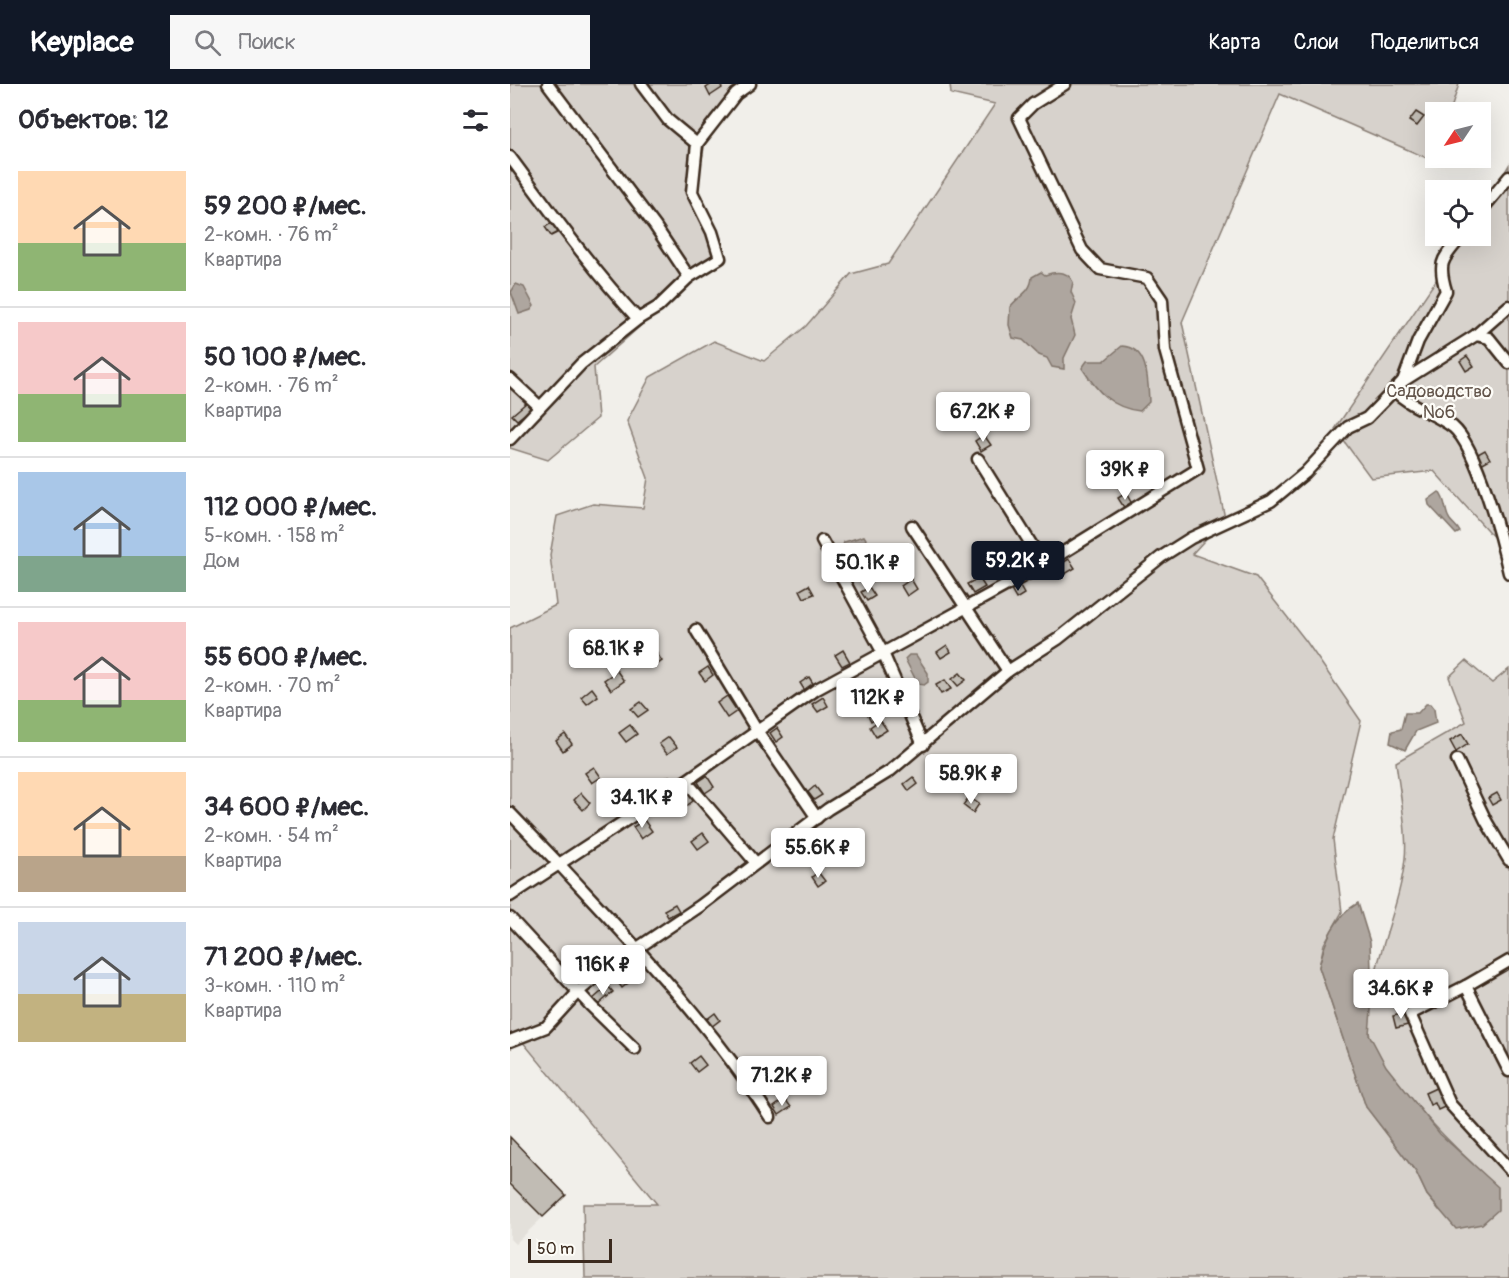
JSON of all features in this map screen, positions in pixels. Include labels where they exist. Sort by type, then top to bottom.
[{"type":"lane","points":[[548,84],[655,226],[689,277]]},
{"type":"lane","points":[[641,84],[668,120],[697,144]]},
{"type":"lane","points":[[729,84],[736,94]]},
{"type":"lane","points":[[510,439],[581,364],[638,319],[658,307],[689,277],[720,258],[712,232],[692,192],[697,144],[736,94],[750,84]]},
{"type":"lane","points":[[510,896],[686,781],[756,729],[817,688],[1038,568],[1198,469],[1165,350],[1162,300],[1147,278],[1100,269],[1082,250],[1019,118],[1033,104],[1065,84]]},
{"type":"lane","points":[[510,157],[574,240],[598,276],[638,319]]},
{"type":"lane","points":[[1491,199],[1509,177]]},
{"type":"lane","points":[[1403,381],[1418,341],[1446,291],[1439,269],[1443,259],[1454,246]]},
{"type":"lane","points":[[510,1041],[546,1027],[578,992],[637,947],[691,912],[817,818],[890,771],[1008,671],[1058,639],[1123,586],[1191,538],[1271,501],[1305,473],[1348,427],[1367,418],[1403,381],[1476,335],[1509,306]]},
{"type":"lane","points":[[1476,335],[1489,338],[1509,363]]},
{"type":"lane","points":[[510,379],[539,406]]},
{"type":"lane","points":[[1394,390],[1404,401],[1453,427],[1466,444],[1500,535],[1509,573]]},
{"type":"lane","points":[[978,459],[1041,560],[1038,568]]},
{"type":"lane","points":[[912,526],[964,609],[1008,671]]},
{"type":"lane","points":[[822,541],[883,653],[923,745]]},
{"type":"lane","points":[[696,630],[756,729],[817,818]]},
{"type":"lane","points":[[1457,760],[1486,821],[1509,860]]},
{"type":"lane","points":[[686,781],[756,863]]},
{"type":"lane","points":[[510,813],[637,947],[740,1070],[770,1117]]},
{"type":"lane","points":[[510,918],[578,992],[635,1049]]},
{"type":"lane","points":[[1509,961],[1410,1014],[1450,1104],[1509,1169]]},
{"type":"lane","points":[[1466,986],[1509,1071]]},
{"type":"shaded area","points":[[1041,272],[1045,275],[1065,274],[1073,282],[1071,292],[1076,303],[1071,319],[1075,335],[1064,358],[1064,369],[1052,367],[1047,358],[1039,355],[1023,340],[1013,338],[1009,325],[1010,307],[1027,291],[1032,277]]},
{"type":"shaded area","points":[[516,284],[524,287],[534,306],[531,310],[519,314],[511,292]]},
{"type":"shaded area","points":[[1122,346],[1137,352],[1145,367],[1149,402],[1140,411],[1121,406],[1106,397],[1082,368],[1087,361],[1104,361]]},
{"type":"shaded area","points":[[1439,492],[1448,517],[1460,532],[1456,534],[1429,505],[1428,500]]},
{"type":"shaded area","points":[[864,536],[866,539],[861,553],[854,558],[847,557],[844,542]]},
{"type":"shaded area","points":[[909,655],[916,655],[928,673],[928,682],[924,685],[918,684],[905,659]]},
{"type":"shaded area","points":[[1426,704],[1430,704],[1434,709],[1436,723],[1416,731],[1405,750],[1390,743],[1392,731],[1401,729],[1405,713],[1418,713]]},
{"type":"shaded area","points":[[1358,903],[1370,942],[1372,998],[1369,1034],[1386,1066],[1440,1134],[1498,1187],[1498,1210],[1482,1224],[1456,1229],[1427,1195],[1416,1172],[1366,1107],[1319,967],[1332,930],[1343,915]]},
{"type":"shaded area","points":[[510,1137],[566,1195],[515,1244],[510,1239]]},
{"type":"green space","points":[[510,84],[742,84],[710,116],[696,190],[723,253],[594,367],[598,418],[548,460],[510,448]]},
{"type":"green space","points":[[950,84],[1459,84],[1453,102],[1425,102],[1425,157],[1280,94],[1182,322],[1225,518],[1192,554],[1256,577],[1306,641],[1361,721],[1333,839],[1342,912],[1324,944],[1319,967],[1366,1107],[1416,1172],[1427,1195],[1439,1210],[1473,1164],[1430,1121],[1397,1082],[1373,1046],[1369,1032],[1372,990],[1397,900],[1406,848],[1396,762],[1466,722],[1449,677],[1466,661],[1492,683],[1509,669],[1509,1278],[585,1278],[583,1204],[657,1204],[522,1041],[510,1044],[510,628],[556,605],[550,555],[557,516],[593,504],[643,508],[648,478],[627,421],[650,377],[714,341],[764,361],[806,326],[851,274],[888,264],[995,104],[951,94]]},
{"type":"green space","name":"Садоводство №6","points":[[1509,165],[1509,573],[1505,550],[1434,471],[1371,478],[1335,429],[1459,246],[1491,246],[1491,195]]},
{"type":"building","points":[[712,84],[720,84],[722,88],[710,96],[706,88]]},
{"type":"building","points":[[1416,112],[1424,117],[1417,126],[1409,121]]},
{"type":"building","points":[[553,222],[559,232],[551,236],[545,227]]},
{"type":"building","points":[[1467,356],[1474,366],[1466,371],[1460,361]]},
{"type":"building","points":[[526,403],[531,409],[517,420],[512,415]]},
{"type":"building","points":[[984,435],[991,445],[981,451],[975,441]]},
{"type":"building","points":[[1485,450],[1490,459],[1481,464],[1476,455]]},
{"type":"building","points":[[1126,493],[1132,504],[1125,509],[1118,498]]},
{"type":"building","points":[[892,553],[897,561],[888,567],[883,559]]},
{"type":"building","points":[[1069,559],[1075,568],[1065,574],[1059,565]]},
{"type":"building","points":[[979,578],[985,587],[973,594],[967,584]]},
{"type":"building","points":[[911,579],[917,589],[907,596],[901,586]]},
{"type":"building","points":[[809,585],[814,594],[804,598],[800,590]]},
{"type":"building","points":[[1019,585],[1024,594],[1016,599],[1011,590]]},
{"type":"building","points":[[869,587],[875,596],[867,601],[861,592]]},
{"type":"building","points":[[947,645],[951,652],[941,658],[937,652]]},
{"type":"building","points":[[654,649],[662,661],[654,667],[646,655]]},
{"type":"building","points":[[843,650],[850,662],[842,666],[835,655]]},
{"type":"building","points":[[708,667],[713,675],[705,681],[699,673]]},
{"type":"building","points":[[617,671],[624,681],[611,690],[604,680]]},
{"type":"building","points":[[960,673],[966,680],[958,686],[952,679]]},
{"type":"building","points":[[809,677],[814,685],[805,691],[800,683]]},
{"type":"building","points":[[945,680],[951,689],[941,694],[936,685]]},
{"type":"building","points":[[592,688],[598,696],[587,704],[581,697]]},
{"type":"building","points":[[727,696],[737,711],[727,718],[717,703]]},
{"type":"building","points":[[823,697],[828,706],[818,712],[812,704]]},
{"type":"building","points":[[641,702],[648,710],[638,717],[631,709]]},
{"type":"building","points":[[876,703],[883,714],[871,721],[865,709]]},
{"type":"building","points":[[880,720],[887,730],[876,737],[870,727]]},
{"type":"building","points":[[630,725],[637,734],[626,742],[619,733]]},
{"type":"building","points":[[777,728],[783,737],[776,742],[770,733]]},
{"type":"building","points":[[565,734],[572,744],[563,751],[556,741]]},
{"type":"building","points":[[1462,734],[1468,744],[1456,752],[1450,741]]},
{"type":"building","points":[[669,737],[677,747],[667,754],[659,744]]},
{"type":"building","points":[[594,767],[601,777],[592,783],[585,773]]},
{"type":"building","points":[[669,776],[672,781],[660,790],[656,784]]},
{"type":"building","points":[[707,776],[714,787],[705,793],[698,782]]},
{"type":"building","points":[[913,777],[918,784],[909,791],[904,784]]},
{"type":"building","points":[[815,786],[822,795],[814,800],[808,792]]},
{"type":"building","points":[[686,791],[693,801],[685,807],[678,797]]},
{"type":"building","points":[[581,793],[590,803],[583,810],[574,800]]},
{"type":"building","points":[[1497,793],[1501,800],[1492,805],[1488,798]]},
{"type":"building","points":[[969,797],[979,804],[973,813],[963,805]]},
{"type":"building","points":[[644,820],[652,831],[641,839],[633,827]]},
{"type":"building","points":[[703,833],[709,841],[698,849],[692,841]]},
{"type":"building","points":[[818,872],[825,881],[818,886],[812,877]]},
{"type":"building","points":[[675,904],[679,911],[668,917],[664,910]]},
{"type":"building","points":[[627,971],[633,979],[622,988],[616,980]]},
{"type":"building","points":[[1417,985],[1424,999],[1415,1004],[1407,991]]},
{"type":"building","points":[[608,986],[613,992],[598,1005],[593,999]]},
{"type":"building","points":[[715,1013],[720,1020],[711,1027],[706,1020]]},
{"type":"building","points":[[1405,1013],[1408,1025],[1396,1028],[1393,1016]]},
{"type":"building","points":[[699,1056],[706,1065],[697,1072],[690,1063]]},
{"type":"building","points":[[1438,1087],[1447,1106],[1438,1110],[1435,1103],[1430,1105],[1425,1093]]},
{"type":"building","points":[[785,1099],[791,1107],[779,1115],[774,1107]]},
{"type":"building","points":[[510,1137],[566,1195],[543,1217],[510,1184]]}]
